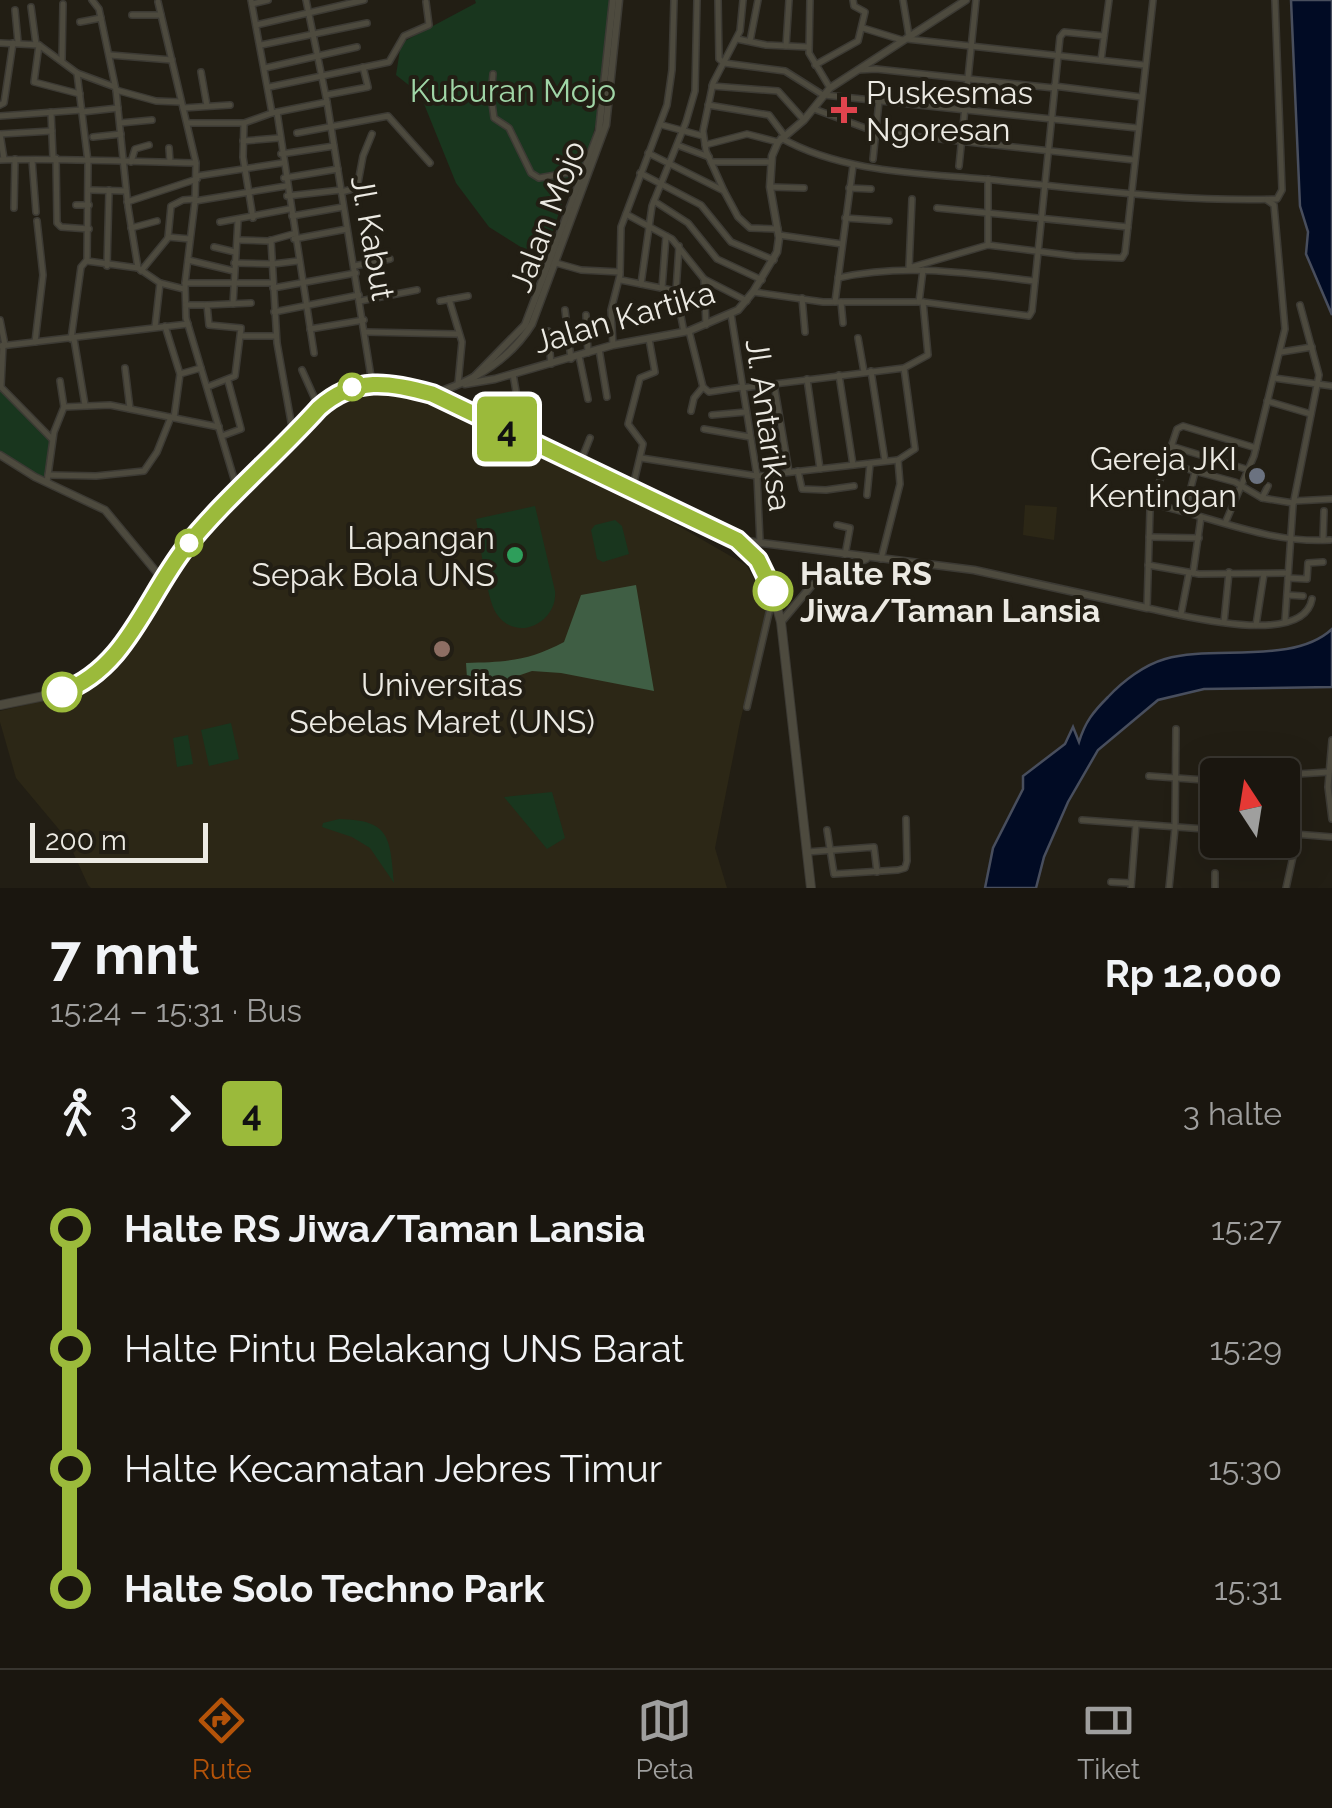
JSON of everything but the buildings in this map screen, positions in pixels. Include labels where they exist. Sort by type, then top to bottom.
[{"type":"main road","points":[[0,705],[59,693],[89,680],[111,660],[186,547],[319,408],[343,390],[372,383],[397,384],[432,394],[580,463],[737,540],[758,560],[774,592],[781,622],[811,888]]},
{"type":"street","points":[[92,0],[98,4],[116,89],[128,162],[126,191],[140,270]]},
{"type":"street","points":[[268,0],[252,2],[314,352]]},
{"type":"street","name":"Jl. Kabut","points":[[306,0],[331,127],[372,383]]},
{"type":"street","points":[[256,25],[364,0]]},
{"type":"street","points":[[473,378],[525,324],[570,213],[600,122],[616,0]]},
{"type":"street","name":"Jalan Mojo","points":[[432,394],[473,378],[507,353],[528,331],[606,125],[616,0]]},
{"type":"street","points":[[613,345],[611,310],[620,276],[621,227],[662,125],[672,70],[674,0]]},
{"type":"street","points":[[640,284],[647,223],[683,131],[696,80],[697,0]]},
{"type":"street","points":[[718,0],[718,56],[724,63],[786,71],[824,95],[1137,128]]},
{"type":"street","points":[[743,0],[737,39],[713,84],[707,105],[703,136],[710,160],[744,224],[842,244]]},
{"type":"street","points":[[750,42],[758,0]]},
{"type":"street","points":[[786,46],[790,0]]},
{"type":"street","points":[[810,0],[808,47],[830,88]]},
{"type":"street","points":[[815,65],[854,44],[863,28],[865,10],[854,6],[853,0]]},
{"type":"street","points":[[903,0],[905,38]]},
{"type":"street","points":[[781,138],[804,120],[830,88],[966,0]]},
{"type":"street","points":[[959,166],[976,0]]},
{"type":"street","points":[[1101,60],[1108,0]]},
{"type":"street","points":[[909,268],[988,245],[1119,259],[1125,253],[1137,194],[1134,160],[1153,0]]},
{"type":"street","points":[[704,145],[747,134],[781,138],[853,164],[1137,194],[1280,198],[1275,0]]},
{"type":"street","points":[[29,2],[38,44],[34,82],[80,94]]},
{"type":"street","points":[[158,2],[196,163],[185,286],[188,324],[238,492]]},
{"type":"street","points":[[269,88],[391,61],[404,36],[429,24],[426,2]]},
{"type":"street","points":[[62,60],[63,4]]},
{"type":"street","points":[[0,105],[4,104],[16,43],[15,10]]},
{"type":"street","points":[[132,15],[162,15]]},
{"type":"street","points":[[80,22],[101,18]]},
{"type":"street","points":[[260,45],[367,23]]},
{"type":"street","points":[[863,28],[905,38],[1144,65]]},
{"type":"street","points":[[754,292],[838,302],[921,302],[1028,316],[1032,311],[1057,55],[1063,32],[1104,36]]},
{"type":"street","points":[[737,39],[808,47]]},
{"type":"street","points":[[0,43],[38,44],[77,73],[156,101],[230,104]]},
{"type":"street","points":[[265,68],[357,47]]},
{"type":"street","points":[[109,54],[172,60]]},
{"type":"street","points":[[188,123],[244,123],[368,87],[363,67]]},
{"type":"street","points":[[856,70],[876,68],[1141,97]]},
{"type":"street","points":[[202,72],[206,106]]},
{"type":"street","points":[[77,73],[88,162],[89,229],[72,338],[85,404]]},
{"type":"street","points":[[493,74],[494,118],[512,132],[530,173],[549,178],[584,170]]},
{"type":"street","points":[[696,80],[778,91],[804,120]]},
{"type":"street","points":[[873,160],[880,102]]},
{"type":"street","points":[[707,105],[769,116],[781,138]]},
{"type":"street","points":[[0,116],[118,108]]},
{"type":"street","points":[[814,109],[876,132],[1134,160]]},
{"type":"street","points":[[51,112],[57,223],[61,227],[89,229]]},
{"type":"street","points":[[297,133],[388,116],[430,163]]},
{"type":"street","points":[[120,123],[152,120]]},
{"type":"street","points":[[244,123],[242,141],[253,218]]},
{"type":"street","points":[[662,125],[703,136]]},
{"type":"street","points":[[52,131],[0,134],[2,160],[196,163]]},
{"type":"street","points":[[93,137],[121,134]]},
{"type":"street","points":[[288,196],[357,188],[372,134]]},
{"type":"street","points":[[242,141],[279,138]]},
{"type":"street","name":"Jalan Kartika","points":[[461,385],[613,345],[686,332],[731,314],[754,292],[774,260],[778,232],[770,187],[771,162],[781,138]]},
{"type":"street","points":[[128,162],[135,148],[149,145]]},
{"type":"street","points":[[678,145],[710,160],[771,162]]},
{"type":"street","points":[[281,154],[334,146]]},
{"type":"street","points":[[169,148],[170,162]]},
{"type":"street","points":[[648,152],[724,191]]},
{"type":"street","points":[[32,158],[36,212]]},
{"type":"street","points":[[14,208],[15,159]]},
{"type":"street","points":[[128,202],[197,178],[282,163]]},
{"type":"street","points":[[843,323],[838,278],[853,164]]},
{"type":"street","points":[[140,270],[168,238],[171,206],[183,200],[250,192],[338,169]]},
{"type":"street","points":[[640,173],[701,206],[730,242],[774,260]]},
{"type":"street","points":[[988,179],[988,245]]},
{"type":"street","points":[[79,182],[126,191]]},
{"type":"street","points":[[770,187],[804,188]]},
{"type":"street","points":[[849,188],[871,189]]},
{"type":"street","points":[[107,266],[109,190]]},
{"type":"street","points":[[909,268],[912,199]]},
{"type":"street","points":[[1226,521],[1256,448],[1286,321],[1274,205],[1264,199]]},
{"type":"street","points":[[654,201],[688,223],[717,259],[762,280]]},
{"type":"street","points":[[76,205],[89,205]]},
{"type":"street","points":[[220,222],[343,207]]},
{"type":"street","points":[[937,208],[1128,227]]},
{"type":"street","points":[[625,214],[666,234],[704,279],[746,300]]},
{"type":"street","points":[[845,218],[890,222]]},
{"type":"street","points":[[234,304],[238,220]]},
{"type":"street","points":[[35,342],[44,275],[37,221]]},
{"type":"street","points":[[131,228],[158,221]]},
{"type":"street","points":[[236,240],[271,240],[347,230]]},
{"type":"street","points":[[662,288],[666,234]]},
{"type":"street","points":[[168,238],[190,239]]},
{"type":"street","points":[[271,240],[276,336],[294,436]]},
{"type":"street","points":[[679,246],[676,291],[703,386],[709,392],[904,368],[928,354],[921,302],[923,269]]},
{"type":"street","points":[[214,247],[235,252]]},
{"type":"street","points":[[87,260],[140,270],[160,283],[272,286],[390,259]]},
{"type":"street","points":[[188,260],[234,267],[298,261]]},
{"type":"street","points":[[556,263],[676,291]]},
{"type":"street","points":[[838,278],[909,268],[1035,281]]},
{"type":"street","points":[[704,279],[706,325]]},
{"type":"street","points":[[155,327],[160,283]]},
{"type":"street","points":[[274,312],[306,304],[418,290]]},
{"type":"street","points":[[440,301],[468,296]]},
{"type":"street","points":[[802,298],[805,332]]},
{"type":"street","points":[[450,299],[462,347],[461,385]]},
{"type":"street","points":[[186,305],[251,304]]},
{"type":"street","points":[[207,305],[209,325],[241,326],[235,376],[207,388]]},
{"type":"street","points":[[1286,620],[1294,502],[1319,372],[1300,305]]},
{"type":"street","points":[[565,310],[588,399]]},
{"type":"street","name":"Jl. Antariksa","points":[[731,314],[757,476],[760,542]]},
{"type":"street","points":[[586,315],[588,352]]},
{"type":"street","points":[[0,320],[1,386],[52,439]]},
{"type":"street","points":[[310,329],[364,320]]},
{"type":"street","points":[[3,345],[188,324]]},
{"type":"street","points":[[47,479],[144,471],[172,418],[180,374],[165,326]]},
{"type":"street","points":[[548,331],[551,364]]},
{"type":"street","points":[[365,332],[457,334]]},
{"type":"street","points":[[241,336],[276,336]]},
{"type":"street","points":[[858,338],[885,461]]},
{"type":"street","points":[[632,490],[642,440],[628,424],[640,378],[655,372],[649,339]]},
{"type":"street","points":[[1281,352],[1313,347]]},
{"type":"street","points":[[599,349],[607,396]]},
{"type":"street","points":[[125,368],[130,409]]},
{"type":"street","points":[[180,374],[200,368]]},
{"type":"street","points":[[641,458],[757,476],[898,460],[915,449],[904,368]]},
{"type":"street","points":[[302,370],[319,408]]},
{"type":"street","points":[[513,374],[517,397]]},
{"type":"street","points":[[839,375],[853,465]]},
{"type":"street","points":[[1274,378],[1332,386]]},
{"type":"street","points":[[807,379],[820,469]]},
{"type":"street","points":[[47,479],[52,439],[64,407],[60,381]]},
{"type":"street","points":[[222,436],[239,432],[242,427],[228,381]]},
{"type":"street","points":[[774,384],[789,472]]},
{"type":"street","points":[[692,411],[694,398],[703,386]]},
{"type":"street","points":[[1267,402],[1311,414]]},
{"type":"street","points":[[64,407],[85,404],[130,409],[219,427]]},
{"type":"street","points":[[712,415],[746,412]]},
{"type":"street","points":[[1147,608],[1152,504],[1181,426],[1256,448]]},
{"type":"street","points":[[704,429],[750,438]]},
{"type":"street","points":[[580,463],[590,438]]},
{"type":"street","points":[[1172,446],[1249,470]]},
{"type":"street","points":[[0,455],[105,510],[163,580]]},
{"type":"street","points":[[880,560],[900,484],[898,460]]},
{"type":"street","points":[[867,495],[870,463]]},
{"type":"street","points":[[1165,463],[1242,486],[1262,498],[1294,502],[1332,498]]},
{"type":"street","points":[[798,471],[802,488],[854,486]]},
{"type":"street","points":[[1185,510],[1195,472]]},
{"type":"street","points":[[1262,498],[1268,486]]},
{"type":"street","points":[[1152,504],[1226,521],[1255,534],[1326,540],[1322,499]]},
{"type":"street","points":[[1180,614],[1202,516]]},
{"type":"street","points":[[837,525],[849,526],[850,539],[844,554]]},
{"type":"street","points":[[1149,538],[1199,538]]},
{"type":"street","points":[[737,540],[1008,576],[1224,622],[1276,626],[1309,610],[1312,598]]},
{"type":"street","points":[[781,622],[812,585],[869,558]]},
{"type":"street","points":[[1148,566],[1191,573],[1307,579],[1308,563],[1323,562]]},
{"type":"street","points":[[1224,622],[1228,572]]},
{"type":"street","points":[[1256,624],[1264,574]]},
{"type":"street","points":[[747,707],[774,592]]},
{"type":"street","points":[[1287,595],[1303,596]]},
{"type":"street","points":[[1169,888],[1175,828],[1176,729]]},
{"type":"street","points":[[1332,740],[1332,819]]},
{"type":"street","points":[[1300,774],[1331,770]]},
{"type":"street","points":[[1148,776],[1200,780]]},
{"type":"street","points":[[827,830],[834,874],[898,870],[906,866],[906,819]]},
{"type":"street","points":[[1082,820],[1200,829]]},
{"type":"street","points":[[1111,882],[1131,885],[1136,824]]},
{"type":"street","points":[[1300,834],[1332,837]]},
{"type":"street","points":[[807,852],[874,846],[877,872]]},
{"type":"street","points":[[1286,888],[1293,858]]},
{"type":"street","points":[[1215,873],[1215,888]]},
{"type":"shaded area","name":"Universitas Sebelas Maret (UNS)","points":[[370,386],[425,395],[580,469],[746,565],[769,603],[715,848],[727,888],[88,885],[67,839],[16,778],[0,711],[79,692],[116,664],[192,549],[338,399]]},
{"type":"shaded area","points":[[1025,505],[1057,507],[1054,540],[1023,535]]},
{"type":"green space","name":"Kuburan Mojo","points":[[475,0],[613,0],[603,93],[592,139],[584,161],[569,183],[543,261],[489,227],[456,183],[420,94],[396,75],[401,43],[476,3]]},
{"type":"green space","points":[[0,390],[52,439],[44,479],[0,452]]},
{"type":"green space","name":"Lapangan Sepak Bola UNS","points":[[535,506],[555,591],[554,602],[543,620],[524,628],[514,627],[504,622],[492,605],[476,519]]},
{"type":"green space","points":[[615,520],[622,526],[629,554],[603,562],[597,559],[591,530],[595,525]]},
{"type":"green space","points":[[636,585],[654,691],[532,671],[468,693],[466,663],[516,659],[551,648],[564,642],[581,595]]},
{"type":"green space","points":[[231,723],[239,759],[209,766],[201,730]]},
{"type":"green space","points":[[188,735],[193,764],[177,767],[173,738]]},
{"type":"green space","points":[[552,792],[565,838],[547,849],[504,797]]},
{"type":"green space","points":[[339,819],[369,823],[384,834],[394,883],[370,848],[322,827],[323,823]]},
{"type":"water","points":[[1291,0],[1332,0],[1332,315],[1306,254],[1308,232],[1300,206]]},
{"type":"water","points":[[1332,629],[1332,687],[1204,689],[1158,700],[1098,750],[1068,802],[1044,857],[1036,888],[985,888],[993,848],[1023,789],[1023,776],[1065,744],[1073,727],[1079,742],[1094,713],[1127,680],[1165,659],[1275,651],[1316,640]]},
{"type":"bus line","name":"4","points":[[62,692],[102,670],[186,547],[319,408],[343,390],[379,382],[432,394],[737,540],[758,560],[773,591]]},
{"type":"place","name":"Puskesmas Ngoresan","points":[[844,110]]},
{"type":"place","name":"Gereja JKI Kentingan","points":[[1257,476]]},
{"type":"place","name":"Lapangan Sepak Bola UNS","points":[[515,555]]},
{"type":"place","name":"Halte RS Jiwa/Taman Lansia","points":[[773,591]]},
{"type":"place","name":"Universitas Sebelas Maret (UNS)","points":[[442,649]]}]
